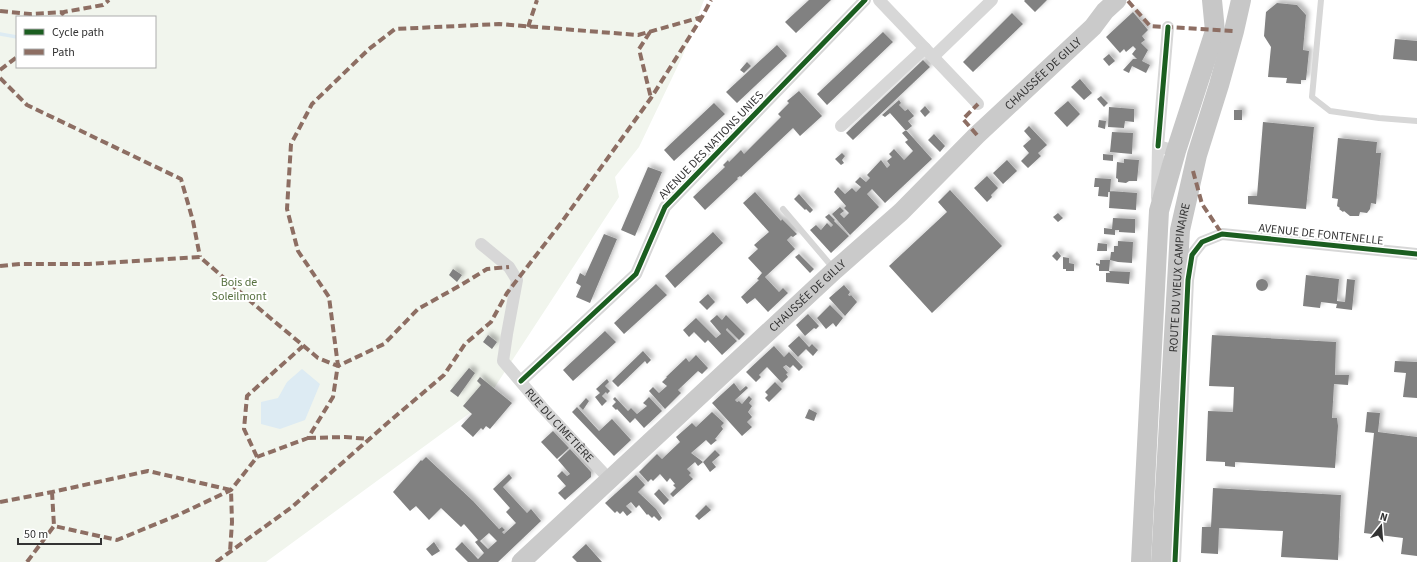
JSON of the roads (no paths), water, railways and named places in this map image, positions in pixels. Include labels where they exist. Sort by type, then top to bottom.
[{"type":"highway","name":"ROUTE DU VIEUX CAMPINAIRE","points":[[1141,562],[1160,211],[1167,148],[1215,31],[1212,0]]},
{"type":"highway","name":"ROUTE DU VIEUX CAMPINAIRE","points":[[1161,562],[1180,230],[1197,155],[1219,85],[1241,0]]},
{"type":"main road","name":"CHAUSSÉE DE GILLY","points":[[521,562],[835,270],[901,212],[977,136],[1093,28],[1111,16],[1129,0]]},
{"type":"main road","name":"CHAUSSÉE DE GILLY","points":[[1093,28],[1109,4]]},
{"type":"street","name":"AVENUE DES NATIONS UNIES","points":[[521,382],[636,274],[665,207],[865,0]]},
{"type":"street","points":[[879,0],[978,104]]},
{"type":"street","points":[[841,126],[992,0]]},
{"type":"street","name":"ROUTE DU VIEUX CAMPINAIRE","points":[[1167,148],[1168,27]]},
{"type":"street","name":"AVENUE DE FONTENELLE","points":[[1175,562],[1188,280],[1192,254],[1202,242],[1222,234],[1417,254]]},
{"type":"street","name":"RUE DU CIMETIÈRE","points":[[481,244],[509,267],[517,280],[503,361],[542,407],[610,480]]},
{"type":"lane","points":[[1320,0],[1312,96],[1330,111],[1379,118],[1417,121]]},
{"type":"lane","points":[[782,209],[835,270]]},
{"type":"waterway","points":[[0,34],[16,37]]},
{"type":"park label","name":"Bois de Soleilmont","points":[[239,289]]}]
